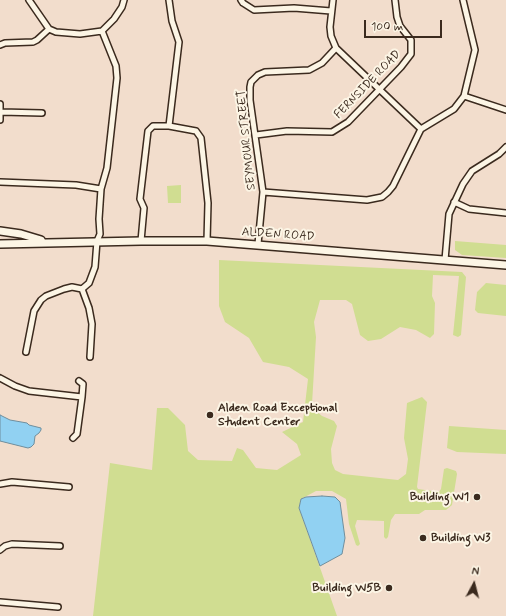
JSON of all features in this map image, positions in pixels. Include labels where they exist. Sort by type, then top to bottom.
[{"type":"street","points":[[29,0],[50,28],[56,32],[80,34],[102,31],[114,19],[122,7],[124,0]]},
{"type":"street","points":[[169,0],[172,21],[178,42],[169,126]]},
{"type":"street","points":[[241,0],[242,3],[254,10],[294,8],[331,11]]},
{"type":"street","points":[[333,0],[331,11],[331,36],[336,48],[421,129]]},
{"type":"street","name":"FERNSIDE ROAD","points":[[256,135],[287,131],[326,133],[332,132],[348,122],[379,88],[404,64],[411,54],[411,40],[400,26],[396,17],[395,0]]},
{"type":"street","points":[[263,192],[367,200],[382,197],[393,186],[421,129],[454,109],[464,96],[475,50],[463,0]]},
{"type":"street","points":[[0,45],[5,43],[33,42],[50,28]]},
{"type":"street","points":[[82,289],[89,283],[95,267],[97,241],[100,234],[99,219],[101,189],[106,168],[117,78],[116,66],[102,31]]},
{"type":"street","name":"SEYMOUR STREET","points":[[258,244],[263,192],[250,100],[250,87],[253,79],[265,72],[309,70],[322,63],[336,48]]},
{"type":"street","points":[[464,96],[506,110]]},
{"type":"street","points":[[0,104],[0,120]]},
{"type":"street","points":[[1,112],[42,113]]},
{"type":"street","points":[[141,241],[144,208],[140,199],[148,131],[153,126],[169,126],[196,131],[201,138],[208,203],[207,241]]},
{"type":"street","points":[[446,260],[449,214],[463,184],[472,171],[499,154],[506,147]]},
{"type":"street","points":[[0,182],[76,185],[101,189]]},
{"type":"street","points":[[454,202],[469,209],[506,213]]},
{"type":"street","name":"ALDEN ROAD","points":[[0,232],[21,234],[49,242]]},
{"type":"street","name":"ALDEN ROAD","points":[[0,244],[97,241],[207,241],[506,265]]},
{"type":"street","points":[[26,352],[34,311],[41,300],[52,293],[64,289],[72,287],[82,289]]},
{"type":"street","points":[[82,289],[89,308],[92,324],[90,357]]},
{"type":"street","points":[[0,378],[29,391],[82,397]]},
{"type":"street","points":[[73,438],[77,434],[82,397],[83,384],[79,381]]},
{"type":"street","points":[[0,484],[12,482],[69,487]]},
{"type":"street","points":[[0,550],[5,546],[12,544],[60,546]]},
{"type":"street","points":[[0,602],[58,607]]},
{"type":"green space","points":[[181,185],[181,203],[168,203],[167,186]]},
{"type":"green space","points":[[455,241],[506,245],[506,258],[462,255],[455,250]]},
{"type":"green space","points":[[219,260],[462,272],[466,277],[461,335],[458,337],[453,335],[459,276],[433,275],[432,296],[435,303],[434,334],[430,338],[416,330],[400,327],[381,339],[368,341],[360,335],[352,304],[346,300],[320,300],[314,322],[316,337],[312,404],[315,410],[322,416],[334,421],[337,426],[331,449],[332,463],[335,470],[343,474],[398,480],[406,474],[408,459],[404,438],[407,403],[422,397],[427,402],[417,487],[418,489],[439,492],[441,489],[444,469],[447,468],[456,471],[457,474],[452,505],[446,510],[425,510],[419,514],[395,514],[391,520],[388,537],[386,539],[384,537],[384,521],[357,520],[355,526],[360,544],[358,546],[356,545],[349,524],[346,499],[332,491],[316,491],[301,499],[299,508],[337,616],[93,616],[110,463],[152,470],[157,408],[168,408],[185,425],[188,451],[198,460],[232,461],[237,448],[243,450],[256,468],[277,470],[301,455],[297,444],[282,432],[303,422],[308,379],[289,367],[263,362],[249,338],[225,322],[219,306]]},
{"type":"green space","points":[[486,283],[506,285],[506,316],[478,313],[475,310],[477,292]]},
{"type":"green space","points":[[449,426],[506,430],[506,454],[457,452],[447,448]]},
{"type":"water","points":[[0,415],[10,420],[27,423],[29,425],[41,428],[39,433],[35,436],[34,444],[28,448],[0,441]]},
{"type":"water","points":[[306,497],[335,497],[340,502],[345,538],[342,554],[320,566],[299,508],[301,499]]},
{"type":"place","name":"Alden Road Exceptional Student Center","points":[[210,415]]},
{"type":"place","name":"Building W1","points":[[477,497]]},
{"type":"place","name":"Building W3","points":[[423,538]]},
{"type":"place","name":"Building W5B","points":[[389,588]]}]
